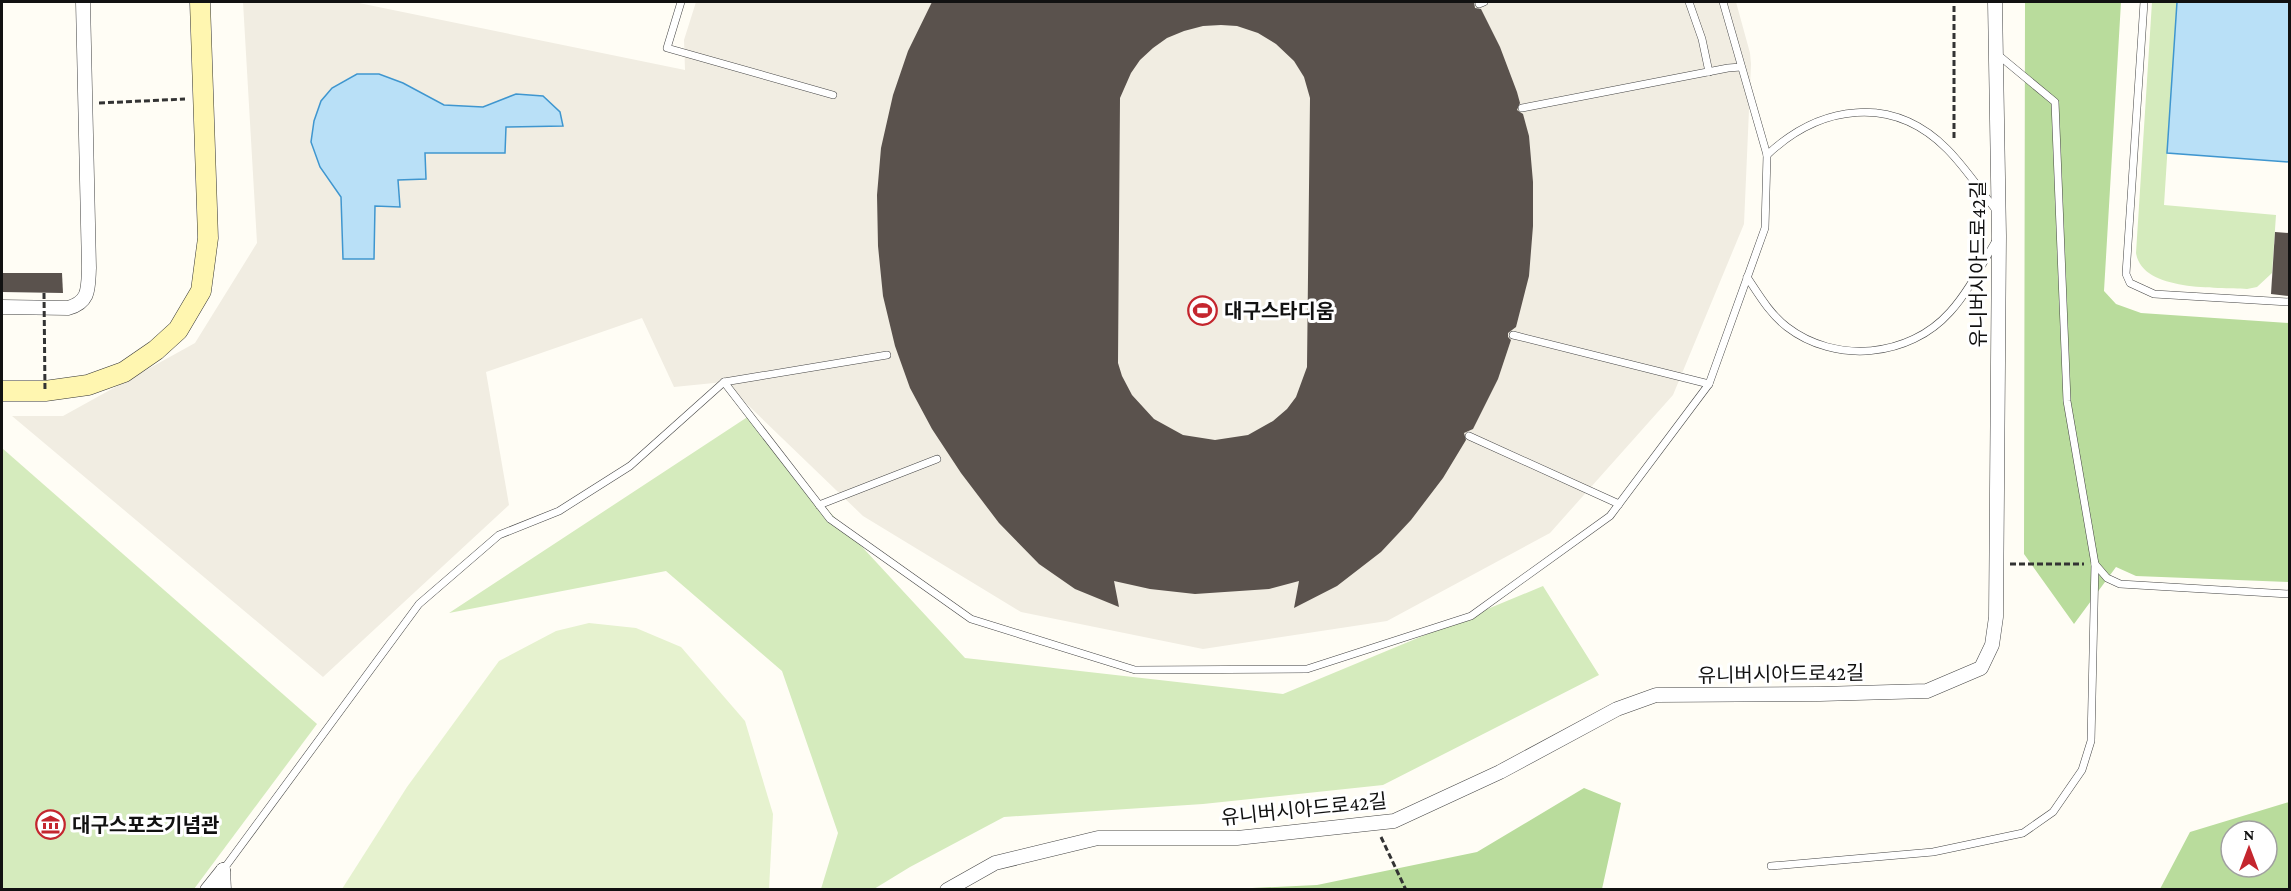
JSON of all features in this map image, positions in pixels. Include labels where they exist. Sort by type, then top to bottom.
[{"type":"main road","points":[[2,391],[45,391],[88,386],[124,372],[156,350],[178,330],[201,291],[208,238],[200,2]]},
{"type":"street","points":[[2,307],[69,308],[79,305],[86,298],[89,268],[83,2]]},
{"type":"street","name":"유니버시아드로42길","points":[[947,890],[995,863],[1098,838],[1237,838],[1394,821],[1500,772],[1617,709],[1656,695],[1927,691],[1981,668],[1992,645],[1996,617],[1999,236],[1995,2]]},
{"type":"street","points":[[207,890],[223,870]]},
{"type":"street","points":[[223,870],[224,890]]},
{"type":"lane","points":[[681,2],[667,48],[833,95]]},
{"type":"lane","points":[[1689,2],[1702,39],[1709,72]]},
{"type":"lane","points":[[724,382],[830,519],[971,619],[1135,670],[1307,669],[1471,616],[1610,516],[1709,384],[1765,228],[1767,155],[1723,2]]},
{"type":"lane","points":[[2144,2],[2126,274],[2130,283],[2154,294],[2289,302]]},
{"type":"lane","points":[[1771,866],[1933,852],[2023,833],[2053,812],[2082,770],[2091,741],[2095,564],[2067,401],[2055,102],[1995,52]]},
{"type":"lane","points":[[1522,108],[1740,67]]},
{"type":"lane","points":[[1767,155],[1805,125],[1834,115],[1865,112],[1896,117],[1924,130],[1948,149],[1998,212]]},
{"type":"lane","points":[[1748,277],[1766,307],[1787,327],[1813,342],[1841,351],[1870,352],[1900,346],[1926,333],[1949,314],[1967,290],[1999,236]]},
{"type":"lane","points":[[1513,335],[1709,384]]},
{"type":"lane","points":[[223,870],[419,604],[499,534],[559,510],[630,466],[724,382],[887,355]]},
{"type":"lane","points":[[1469,436],[1619,504]]},
{"type":"lane","points":[[819,505],[937,459]]},
{"type":"lane","points":[[2095,564],[2107,578],[2120,584],[2289,594]]},
{"type":"path","points":[[1953,157],[1954,2]]},
{"type":"path","points":[[85,103],[203,98]]},
{"type":"path","points":[[44,293],[45,391]]},
{"type":"path","points":[[1996,564],[2095,564]]},
{"type":"path","points":[[1376,823],[1406,890]]},
{"type":"green space","points":[[2025,2],[2121,2],[2104,291],[2116,304],[2141,313],[2289,323],[2289,582],[2136,576],[2116,567],[2074,624],[2024,554]]},
{"type":"green space","points":[[2152,2],[2177,2],[2164,205],[2276,215],[2272,273],[2257,287],[2247,289],[2200,287],[2166,281],[2152,275],[2141,266],[2136,253]]},
{"type":"green space","points":[[749,416],[827,509],[965,658],[1283,694],[1543,586],[1599,675],[1383,785],[1203,804],[1004,817],[910,867],[874,889],[821,889],[838,833],[782,671],[666,571],[449,613]]},
{"type":"green space","points":[[2,448],[317,724],[194,889],[2,889]]},
{"type":"green space","points":[[589,623],[636,628],[681,647],[745,721],[773,814],[769,889],[342,889],[407,787],[499,661],[556,631]]},
{"type":"green space","points":[[1584,788],[1621,803],[1602,889],[1232,889],[1317,885],[1477,852]]},
{"type":"green space","points":[[2289,802],[2289,889],[2160,889],[2190,832],[2219,823],[2219,879],[2279,879],[2279,819],[2233,819]]},
{"type":"shaded area","points":[[243,2],[354,2],[685,70],[684,40],[696,2],[1736,2],[1751,64],[1744,224],[1673,395],[1550,533],[1387,621],[1203,649],[1021,612],[863,516],[724,382],[674,387],[642,318],[486,372],[509,505],[323,677],[12,416],[63,416],[195,343],[257,243]]},
{"type":"water","points":[[2177,2],[2289,2],[2289,162],[2167,153]]},
{"type":"water","points":[[357,74],[379,74],[403,83],[444,105],[483,107],[516,94],[543,96],[560,112],[563,126],[506,127],[505,153],[425,153],[426,179],[398,180],[400,207],[375,206],[374,259],[343,259],[341,197],[320,167],[311,142],[314,121],[321,101],[332,88]]},
{"type":"building","name":"대구스타디움","points":[[932,2],[1474,2],[1475,8],[1481,9],[1500,47],[1520,103],[1517,110],[1523,114],[1529,136],[1533,182],[1533,226],[1529,276],[1516,327],[1508,333],[1511,340],[1498,379],[1473,429],[1464,433],[1466,440],[1443,478],[1411,520],[1381,552],[1337,586],[1294,608],[1299,581],[1269,589],[1195,594],[1150,589],[1114,581],[1119,607],[1075,589],[1039,564],[999,523],[961,473],[932,429],[910,388],[895,346],[883,296],[878,246],[877,195],[881,148],[893,95],[908,51]],"holes":[[[1203,26],[1237,26],[1258,33],[1276,44],[1294,61],[1304,77],[1310,98],[1307,367],[1296,397],[1287,409],[1273,421],[1248,435],[1215,440],[1183,435],[1154,419],[1132,395],[1118,363],[1120,98],[1131,73],[1140,60],[1167,38]]]},
{"type":"building","points":[[2275,232],[2289,233],[2289,296],[2271,294]]},
{"type":"building","points":[[2,273],[62,273],[63,293],[2,292]]},
{"type":"place","name":"대구스타디움","points":[[1203,311]]},
{"type":"place","name":"대구스포츠기념관","points":[[51,825]]}]
